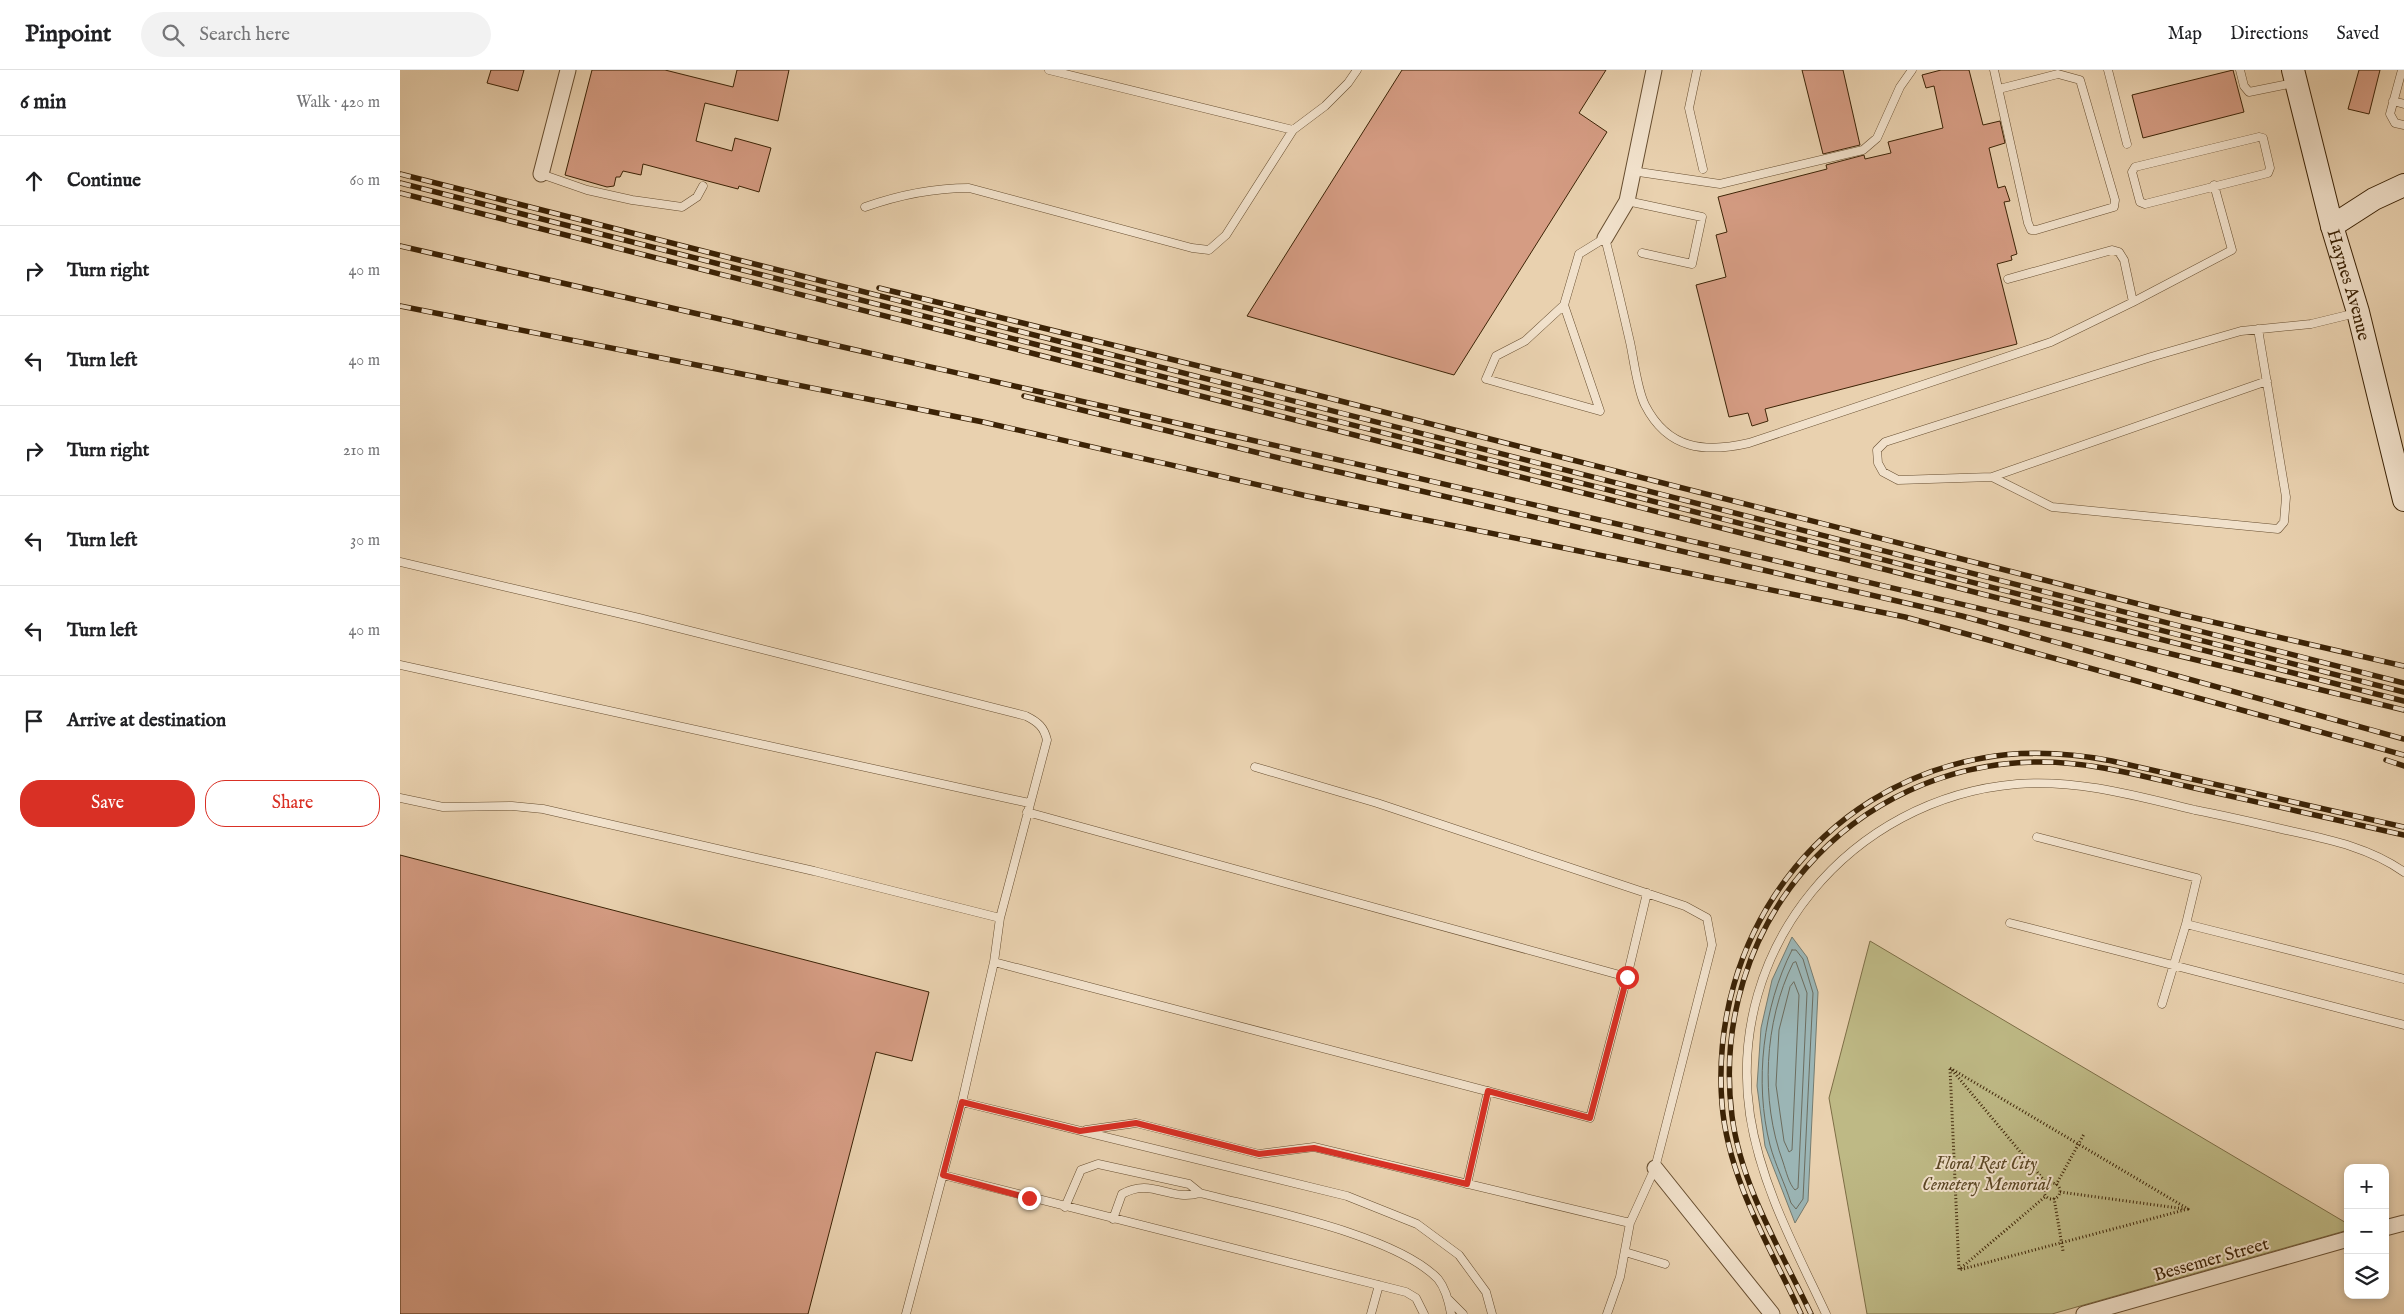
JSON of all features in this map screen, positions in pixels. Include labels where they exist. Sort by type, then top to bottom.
[{"type":"main road","name":"Haynes Avenue","points":[[2295,76],[2332,226],[2358,312],[2404,500]]},
{"type":"main road","points":[[2332,226],[2374,199],[2404,185]]},
{"type":"street","points":[[541,174],[568,70]]},
{"type":"street","points":[[1605,238],[1627,201],[1654,70]]},
{"type":"street","points":[[1655,1168],[1772,1314]]},
{"type":"street","points":[[2389,1227],[2404,1223]]},
{"type":"street","name":"Bessemer Street","points":[[2084,1314],[2344,1240]]},
{"type":"lane","points":[[1049,70],[1293,130]]},
{"type":"lane","points":[[865,207],[889,198],[941,188],[969,188],[1192,248],[1209,250],[1226,235],[1293,130],[1325,106],[1348,83],[1357,70]]},
{"type":"lane","points":[[1697,70],[1689,108],[1702,169]]},
{"type":"lane","points":[[1632,171],[1720,184],[1863,150],[1877,138],[1900,88],[1912,70]]},
{"type":"lane","points":[[1994,70],[2028,224],[2031,230],[2114,207],[2115,200],[2080,80],[2058,74],[1999,89]]},
{"type":"lane","points":[[2108,70],[2127,144]]},
{"type":"lane","points":[[2240,70],[2245,88],[2249,92],[2295,76]]},
{"type":"lane","points":[[2402,70],[2390,114],[2395,123],[2404,125]]},
{"type":"lane","points":[[2393,101],[2404,104]]},
{"type":"lane","points":[[2259,137],[2263,138],[2270,171],[2214,185],[2142,204],[2133,169],[2259,137]]},
{"type":"lane","points":[[541,174],[596,192],[632,200],[682,207],[697,197],[703,186]]},
{"type":"lane","points":[[1564,305],[1600,411],[1486,379],[1496,356],[1525,340],[1564,305],[1579,254],[1605,238],[1644,404],[1664,432],[1679,442],[1700,448],[1729,448],[1750,443],[2051,342],[2232,250],[2214,185]]},
{"type":"lane","points":[[1627,201],[1702,217],[1692,264],[1642,253]]},
{"type":"lane","points":[[2008,279],[2112,250],[2120,252],[2124,260],[2133,302]]},
{"type":"lane","points":[[2267,381],[1992,477],[1898,480],[1883,472],[1878,463],[1877,450],[1886,442],[2151,357],[2241,331],[2311,324],[2358,312]]},
{"type":"lane","points":[[1992,477],[2052,507],[2278,529],[2284,522],[2286,497],[2258,329]]},
{"type":"lane","points":[[400,562],[639,618],[1026,716],[1038,722],[1044,730],[1047,740],[1026,812],[1000,918],[994,962],[962,1102],[906,1314]]},
{"type":"lane","points":[[400,666],[1029,803]]},
{"type":"lane","points":[[1255,767],[1378,803],[1685,906],[1707,918],[1712,945],[1655,1168],[1630,1223],[1620,1277],[1607,1314]]},
{"type":"lane","points":[[1826,1314],[1775,1205],[1764,1174],[1750,1113],[1748,1050],[1756,1003],[1776,947],[1789,923],[1814,888],[1851,851],[1894,822],[1938,802],[1996,786],[2054,783],[2107,790],[2336,841],[2388,861],[2404,872]]},
{"type":"lane","points":[[400,798],[443,807],[512,806],[543,808],[814,871],[1000,918]]},
{"type":"lane","points":[[1026,812],[1627,977]]},
{"type":"lane","points":[[2037,837],[2198,878],[2162,1004]]},
{"type":"lane","points":[[994,962],[1590,1118],[1647,893]]},
{"type":"lane","points":[[2010,923],[2404,1025]]},
{"type":"lane","points":[[2186,924],[2404,979]]},
{"type":"lane","points":[[1467,1184],[1488,1091]]},
{"type":"lane","points":[[962,1102],[1347,1196],[1417,1224],[1459,1255],[1486,1292],[1492,1314]]},
{"type":"lane","points":[[1080,1131],[1136,1123],[1259,1154],[1314,1148],[1630,1223]]},
{"type":"lane","points":[[1065,1207],[1081,1170],[1098,1164],[1189,1184],[1200,1193],[1316,1223],[1384,1246],[1419,1264],[1437,1279],[1449,1300],[1463,1314]]},
{"type":"lane","points":[[943,1175],[1406,1292],[1416,1298],[1424,1314]]},
{"type":"lane","points":[[1113,1219],[1122,1194],[1133,1188],[1145,1187],[1186,1197],[1200,1193]]},
{"type":"lane","points":[[1625,1252],[1664,1264]]},
{"type":"lane","points":[[1371,1314],[1379,1285]]},
{"type":"lane","points":[[1449,1300],[1451,1314]]},
{"type":"path","points":[[1950,1068],[2188,1209]]},
{"type":"path","points":[[1950,1068],[2048,1185]]},
{"type":"path","points":[[1950,1068],[1959,1270]]},
{"type":"path","points":[[2056,1185],[2084,1134]]},
{"type":"path","points":[[2048,1185],[2056,1185]]},
{"type":"path","points":[[2046,1196],[2045,1189],[2048,1185]]},
{"type":"path","points":[[2056,1185],[2060,1192]]},
{"type":"path","points":[[2060,1192],[2188,1209]]},
{"type":"path","points":[[2054,1198],[2060,1192]]},
{"type":"path","points":[[1959,1270],[2046,1196]]},
{"type":"path","points":[[2046,1196],[2054,1198]]},
{"type":"path","points":[[2054,1198],[2063,1251]]},
{"type":"path","points":[[1959,1270],[2188,1209]]},
{"type":"green space","name":"Floral Rest City Cemetery Memorial","points":[[1870,941],[2344,1222],[2344,1231],[2052,1314],[1867,1314],[1829,1098]]},
{"type":"water","points":[[1792,937],[1807,957],[1818,992],[1808,1201],[1795,1223],[1765,1146],[1757,1086],[1761,1028],[1772,980]]},
{"type":"building","points":[[491,70],[524,70],[518,91],[487,83]]},
{"type":"building","points":[[592,70],[665,70],[733,87],[737,70],[789,70],[778,121],[705,103],[696,141],[732,151],[735,138],[771,148],[759,192],[739,186],[738,189],[643,164],[641,175],[623,171],[620,177],[616,177],[614,186],[607,187],[565,175]]},
{"type":"building","points":[[1402,70],[1606,70],[1579,113],[1607,132],[1454,375],[1247,316]]},
{"type":"building","points":[[1802,70],[1843,70],[1860,145],[1823,154]]},
{"type":"building","points":[[1941,70],[1969,70],[1983,125],[2000,121],[2005,143],[1989,148],[1998,188],[2005,186],[2010,201],[2004,202],[2017,254],[2011,256],[2012,260],[1997,264],[2017,344],[1765,409],[1768,421],[1752,426],[1748,413],[1729,417],[1696,285],[1726,277],[1716,235],[1727,232],[1718,197],[1827,169],[1826,165],[1864,155],[1865,159],[1891,153],[1888,142],[1943,128],[1934,86],[1926,88],[1922,75]]},
{"type":"building","points":[[2233,70],[2244,112],[2143,138],[2132,95]]},
{"type":"building","points":[[2359,70],[2380,70],[2369,114],[2348,109]]},
{"type":"building","points":[[400,855],[929,992],[912,1061],[876,1052],[808,1314],[400,1314]]},
{"type":"railway","points":[[400,174],[2404,683]]},
{"type":"railway","points":[[400,183],[2404,692]]},
{"type":"railway","points":[[400,193],[2404,701]]},
{"type":"railway","points":[[400,246],[1653,532],[2404,710]]},
{"type":"railway","points":[[879,288],[1305,392],[2178,614],[2404,666]]},
{"type":"railway","points":[[400,306],[983,422],[1307,496],[1905,617],[2404,755]]},
{"type":"railway","points":[[1024,396],[1300,463],[1962,616],[2404,739]]},
{"type":"railway","points":[[1801,1314],[1752,1212],[1741,1186],[1733,1159],[1726,1132],[1722,1104],[1723,1043],[1734,984],[1755,929],[1786,880],[1824,836],[1871,801],[1924,774],[1983,758],[2032,753],[2064,754],[2112,761],[2404,827]]},
{"type":"railway","points":[[2386,760],[2404,766]]},
{"type":"railway","points":[[1811,1314],[1775,1242],[1744,1168],[1732,1116],[1731,1047],[1743,981],[1769,921],[1806,868],[1853,824],[1909,791],[1972,769],[2041,762],[2079,764],[2116,770],[2404,835]]},
{"type":"route","points":[[1029,1198],[943,1175],[962,1102],[1080,1131],[1136,1123],[1259,1154],[1314,1148],[1467,1184],[1488,1091],[1590,1118],[1627,977]]}]
